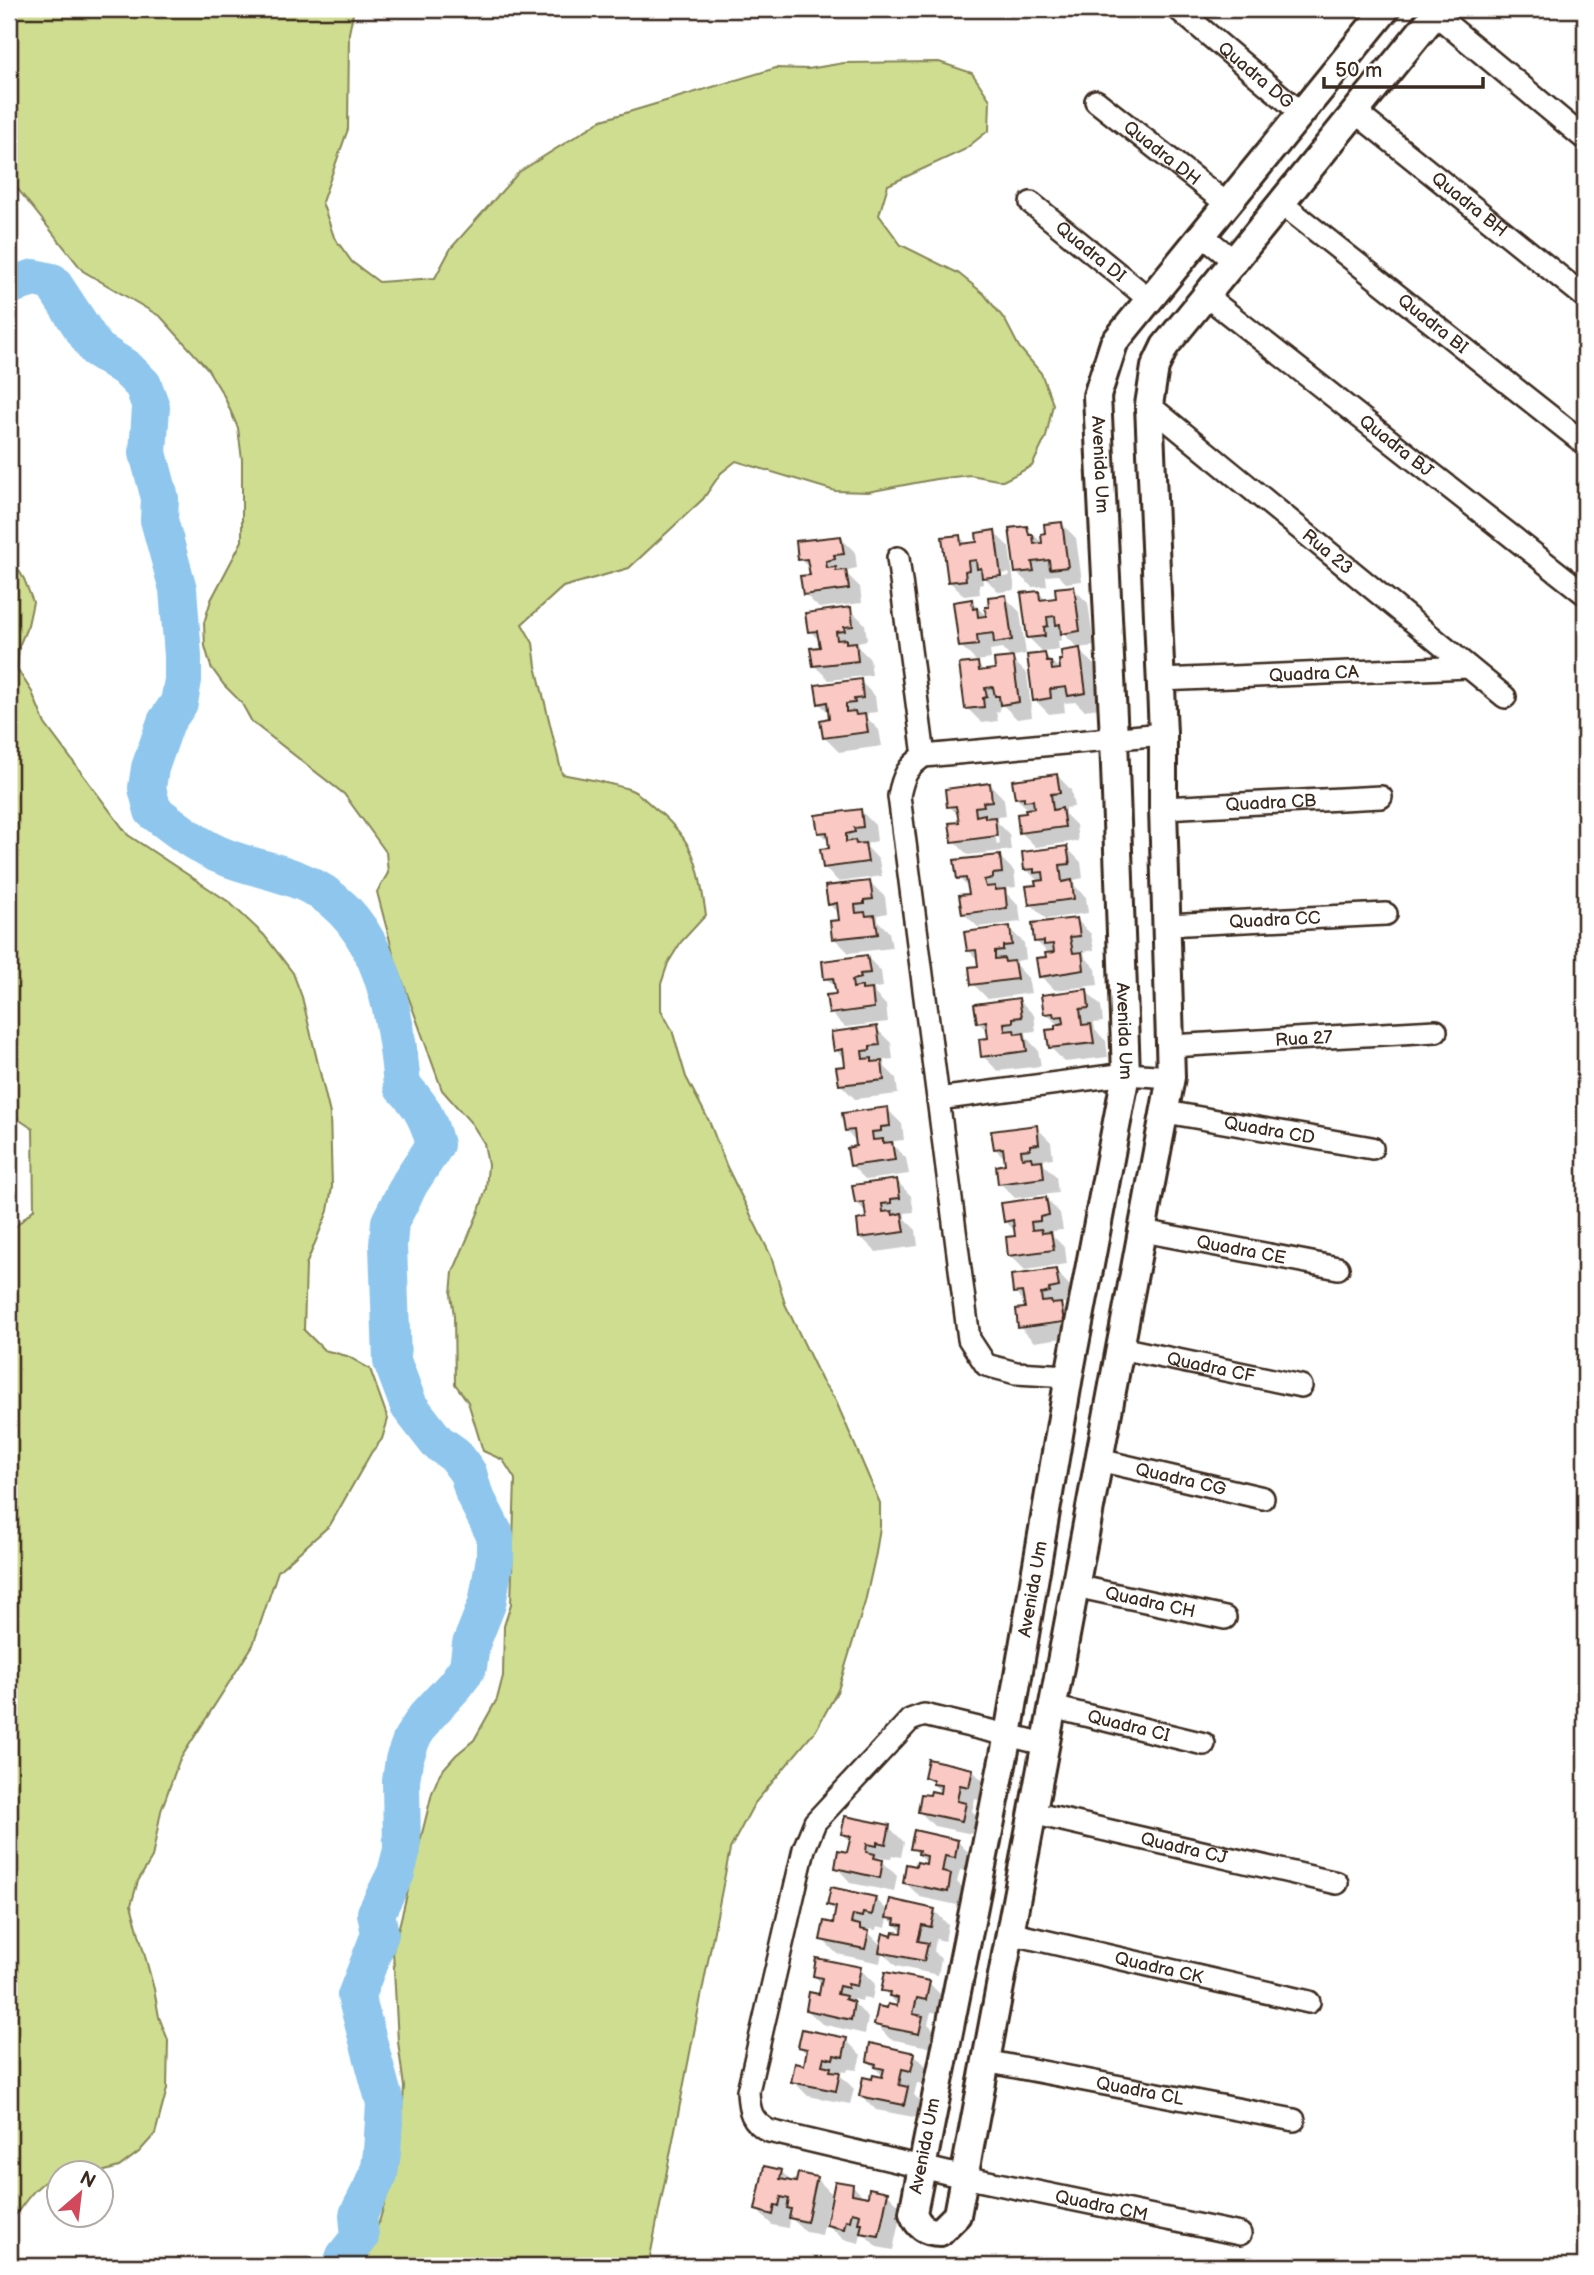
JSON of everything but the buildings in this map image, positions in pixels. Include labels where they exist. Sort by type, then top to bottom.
[{"type":"street","name":"Quadra DG","points":[[1178,9],[1301,113]]},
{"type":"street","name":"Avenida Um","points":[[1377,12],[1301,113],[1114,343],[1097,397],[1114,738],[1126,1074],[1069,1377],[1008,1735],[920,2166],[913,2213],[918,2225],[932,2232],[940,2232],[957,2215],[1171,1077],[1163,734],[1149,405],[1154,367],[1166,346],[1437,11]]},
{"type":"street","points":[[1437,11],[1585,139]]},
{"type":"street","name":"Quadra DH","points":[[1096,101],[1227,204]]},
{"type":"street","name":"Quadra BH","points":[[1356,112],[1585,297]]},
{"type":"street","name":"Quadra DI","points":[[1031,203],[1149,299]]},
{"type":"street","name":"Quadra BI","points":[[1282,203],[1585,444]]},
{"type":"street","points":[[1202,235],[1234,261]]},
{"type":"street","name":"Quadra BJ","points":[[1206,296],[1585,594]]},
{"type":"street","name":"Rua 23","points":[[1149,405],[1505,697]]},
{"type":"street","points":[[898,558],[924,756]]},
{"type":"street","name":"Quadra CA","points":[[1160,680],[1468,667]]},
{"type":"street","points":[[1069,1377],[1016,1373],[986,1365],[969,1339],[899,796],[903,776],[910,765],[924,756],[1163,734]]},
{"type":"street","name":"Quadra CB","points":[[1163,808],[1381,797]]},
{"type":"street","name":"Quadra CC","points":[[1167,925],[1385,914]]},
{"type":"street","name":"Rua 27","points":[[1171,1046],[1436,1031]]},
{"type":"street","points":[[938,1099],[1126,1074],[1171,1077]]},
{"type":"street","name":"Quadra CD","points":[[1166,1112],[1372,1148]]},
{"type":"street","name":"Quadra CE","points":[[1143,1231],[1338,1268]]},
{"type":"street","name":"Quadra CF","points":[[1120,1348],[1301,1386]]},
{"type":"street","name":"Quadra CG","points":[[1099,1460],[1263,1498]]},
{"type":"street","name":"Quadra CH","points":[[1075,1586],[1225,1618]]},
{"type":"street","name":"Quadra CI","points":[[1052,1707],[1204,1744]]},
{"type":"street","name":"Quadra CM","points":[[1045,1744],[923,1715],[910,1720],[815,1822],[804,1849],[748,2091],[749,2111],[757,2124],[769,2131],[964,2177],[1240,2234]]},
{"type":"street","name":"Quadra CJ","points":[[1032,1813],[1337,1883]]},
{"type":"street","name":"Quadra CK","points":[[1009,1933],[1309,2002]]},
{"type":"street","name":"Quadra CL","points":[[985,2061],[1294,2120]]},
{"type":"green space","points":[[9,9],[354,9],[349,33],[348,129],[322,202],[334,237],[352,262],[379,282],[435,278],[451,248],[519,172],[602,120],[776,68],[808,69],[844,63],[939,62],[972,73],[990,100],[989,130],[964,150],[888,185],[879,215],[901,245],[958,273],[984,294],[1005,320],[1019,347],[1041,373],[1053,404],[1046,437],[1032,466],[1003,481],[970,475],[868,492],[835,491],[736,461],[721,473],[703,499],[629,568],[563,587],[522,624],[533,643],[562,774],[635,792],[670,822],[694,857],[706,915],[681,942],[668,963],[661,984],[661,1010],[672,1030],[686,1077],[771,1256],[785,1304],[822,1381],[835,1399],[880,1503],[880,1527],[865,1602],[838,1690],[816,1730],[754,1804],[730,1849],[650,2257],[537,2266],[361,2266],[379,2222],[399,2155],[404,2087],[398,2042],[393,1951],[432,1793],[440,1773],[474,1740],[497,1699],[503,1676],[504,1626],[511,1604],[515,1479],[503,1460],[483,1451],[468,1402],[455,1384],[451,1294],[453,1272],[486,1189],[488,1165],[484,1143],[472,1124],[442,1090],[395,960],[377,892],[388,873],[386,852],[344,794],[252,722],[241,702],[211,667],[205,646],[204,623],[211,600],[242,541],[242,460],[238,428],[224,396],[207,368],[161,317],[83,271],[9,178]]},
{"type":"green space","points":[[9,554],[24,579],[33,602],[28,625],[19,646],[17,669],[32,692],[45,724],[128,835],[229,902],[264,935],[293,973],[302,997],[330,1114],[332,1187],[328,1211],[306,1265],[304,1330],[324,1350],[347,1356],[370,1369],[388,1419],[382,1439],[371,1453],[330,1525],[278,1571],[253,1645],[179,1761],[161,1811],[152,1858],[138,1881],[131,1905],[159,2017],[168,2040],[167,2089],[155,2134],[139,2152],[116,2168],[116,2160],[46,2160],[46,2181],[37,2188],[9,2224],[9,1233],[34,1209],[33,1129],[9,1113]]},
{"type":"waterway","points":[[9,286],[34,278],[52,282],[96,349],[126,368],[143,385],[151,407],[148,453],[160,498],[159,520],[178,589],[183,656],[179,703],[166,722],[150,768],[147,788],[153,811],[215,853],[311,886],[335,902],[354,922],[381,973],[395,1029],[402,1086],[423,1112],[435,1145],[410,1183],[390,1222],[388,1245],[392,1361],[409,1406],[437,1442],[455,1455],[468,1473],[474,1494],[495,1535],[495,1558],[487,1604],[471,1644],[468,1667],[425,1718],[412,1738],[404,1760],[401,1781],[402,1850],[396,1873],[376,1913],[380,1934],[356,1996],[385,2103],[382,2152],[379,2174],[358,2215],[360,2237],[345,2256],[341,2266]]}]
